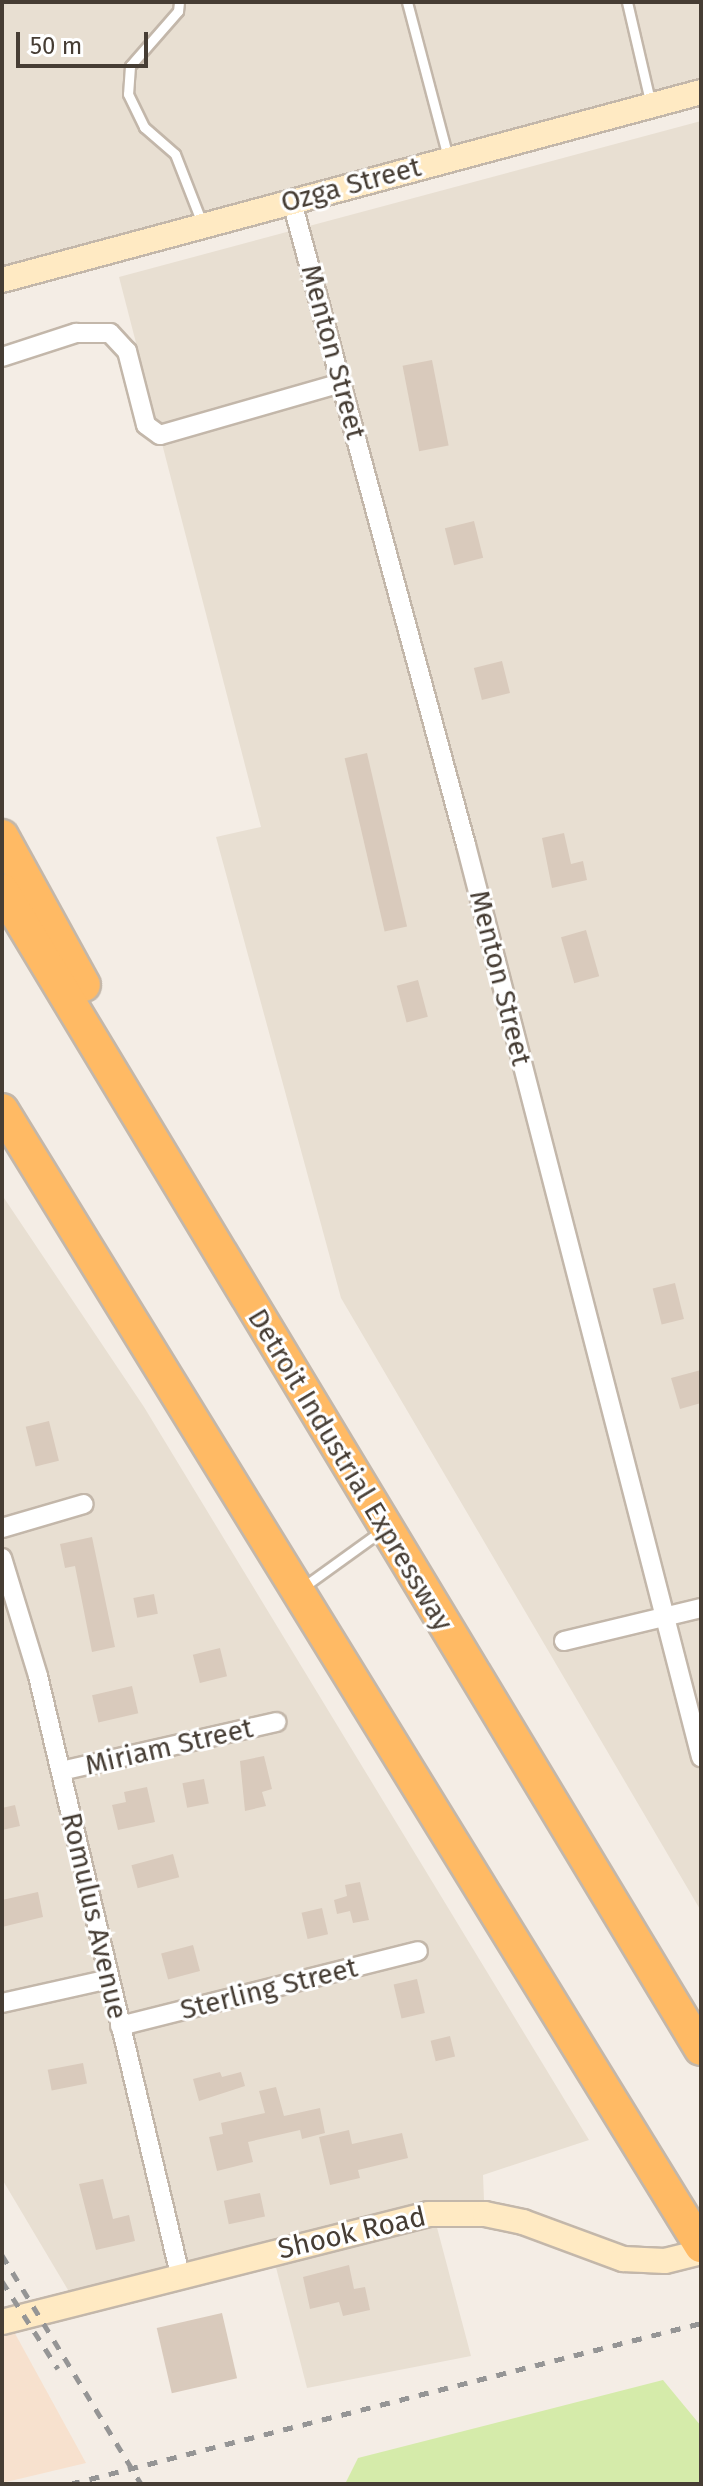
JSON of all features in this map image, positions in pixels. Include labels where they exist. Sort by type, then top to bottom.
[{"type":"highway","points":[[2,836],[346,1461]]},
{"type":"highway","name":"Detroit Industrial Expressway","points":[[2,890],[346,1461],[384,1530],[701,2049]]},
{"type":"highway","points":[[2,1110],[701,2249]]},
{"type":"street","name":"Ozga Street","points":[[2,280],[701,92]]},
{"type":"street","name":"Menton Street","points":[[292,202],[701,1757]]},
{"type":"street","points":[[2,357],[76,333],[110,333],[127,351],[146,425],[160,435],[341,383]]},
{"type":"street","points":[[2,1528],[84,1504]]},
{"type":"street","name":"Romulus Avenue","points":[[2,1558],[61,1771],[180,2275]]},
{"type":"street","points":[[564,1641],[701,1608]]},
{"type":"street","name":"Miriam Street","points":[[61,1771],[277,1722]]},
{"type":"street","name":"Sterling Street","points":[[120,2026],[418,1951]]},
{"type":"street","points":[[2,2003],[109,1979]]},
{"type":"street","name":"Shook Road","points":[[2,2322],[180,2275],[443,2213],[523,2222],[623,2259],[665,2261],[701,2249]]},
{"type":"lane","points":[[179,2],[178,11],[130,66],[128,94],[144,127],[175,154],[203,226]]},
{"type":"lane","points":[[407,2],[448,159]]},
{"type":"lane","points":[[627,2],[651,105]]},
{"type":"lane","points":[[297,1592],[384,1530]]},
{"type":"shaded area","points":[[2,2],[701,2],[701,83],[2,269]]},
{"type":"shaded area","points":[[701,121],[701,1911],[341,1298],[216,837],[261,827],[119,277]]},
{"type":"shaded area","points":[[2,1195],[144,1407],[589,2140],[483,2175],[484,2200],[430,2201],[471,2356],[307,2388],[270,2244],[71,2295],[2,2179]]},
{"type":"shaded area","points":[[12,2328],[86,2463],[2,2483],[2,2331]]},
{"type":"green space","points":[[663,2380],[701,2426],[701,2484],[345,2484],[358,2458]]},
{"type":"building","points":[[432,360],[449,445],[419,451],[403,366]]},
{"type":"building","points":[[474,521],[483,558],[454,565],[445,528]]},
{"type":"building","points":[[502,661],[510,693],[482,700],[474,668]]},
{"type":"building","points":[[367,753],[407,926],[385,932],[345,758]]},
{"type":"building","points":[[564,833],[571,864],[583,861],[587,880],[552,888],[542,838]]},
{"type":"building","points":[[586,930],[599,976],[574,983],[561,937]]},
{"type":"building","points":[[418,980],[428,1017],[407,1022],[397,986]]},
{"type":"building","points":[[675,1283],[684,1319],[662,1324],[653,1289]]},
{"type":"building","points":[[701,1370],[701,1403],[680,1409],[671,1378]]},
{"type":"building","points":[[49,1421],[59,1461],[36,1467],[26,1427]]},
{"type":"building","points":[[92,1537],[115,1647],[92,1652],[75,1566],[65,1568],[60,1544]]},
{"type":"building","points":[[154,1594],[158,1614],[137,1618],[133,1598]]},
{"type":"building","points":[[220,1648],[227,1676],[200,1683],[193,1655]]},
{"type":"building","points":[[132,1686],[138,1713],[98,1723],[92,1695]]},
{"type":"building","points":[[264,1756],[272,1789],[262,1792],[266,1806],[245,1811],[240,1761]]},
{"type":"building","points":[[204,1779],[209,1804],[187,1808],[182,1783]]},
{"type":"building","points":[[147,1787],[155,1822],[118,1830],[112,1805],[126,1802],[124,1792]]},
{"type":"building","points":[[15,1805],[20,1826],[2,1830],[2,1808]]},
{"type":"building","points":[[173,1854],[179,1877],[138,1888],[131,1865]]},
{"type":"building","points":[[360,1882],[369,1920],[353,1923],[350,1911],[337,1914],[334,1900],[347,1896],[345,1885]]},
{"type":"building","points":[[38,1892],[43,1917],[2,1927],[2,1900]]},
{"type":"building","points":[[322,1908],[328,1934],[308,1939],[302,1913]]},
{"type":"building","points":[[193,1945],[200,1971],[168,1980],[161,1954]]},
{"type":"building","points":[[417,1979],[425,2013],[401,2019],[394,1984]]},
{"type":"building","points":[[450,2036],[455,2056],[436,2061],[431,2041]]},
{"type":"building","points":[[83,2063],[87,2084],[52,2090],[48,2070]]},
{"type":"building","points":[[220,2072],[222,2077],[241,2072],[245,2086],[199,2101],[193,2079]]},
{"type":"building","points":[[276,2087],[284,2116],[320,2108],[325,2133],[302,2139],[300,2130],[248,2142],[253,2162],[217,2171],[209,2137],[223,2134],[221,2123],[265,2113],[259,2091]]},
{"type":"building","points":[[349,2130],[352,2144],[402,2133],[408,2158],[358,2170],[360,2178],[330,2185],[319,2137]]},
{"type":"building","points":[[103,2179],[113,2219],[129,2215],[135,2241],[96,2250],[79,2184]]},
{"type":"building","points":[[260,2193],[265,2216],[229,2224],[224,2201]]},
{"type":"building","points":[[349,2265],[354,2289],[365,2287],[370,2310],[343,2316],[339,2302],[310,2309],[303,2277]]},
{"type":"building","points":[[222,2313],[237,2378],[172,2393],[157,2328]]},
{"type":"railway","points":[[2,2255],[141,2484]]},
{"type":"railway","points":[[2,2281],[58,2369]]},
{"type":"railway","points":[[70,2484],[701,2323]]}]
